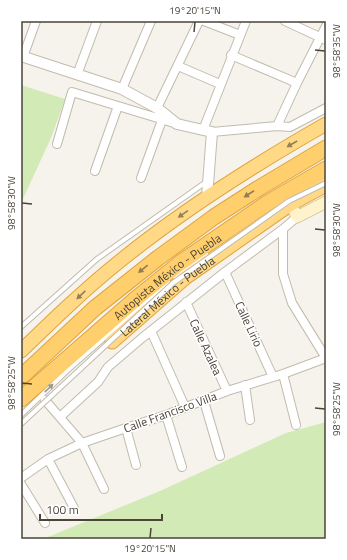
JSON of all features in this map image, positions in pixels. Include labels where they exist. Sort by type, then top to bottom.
[{"type":"highway","points":[[21,351],[86,290],[168,224],[210,184],[262,161],[326,124]]},
{"type":"highway","name":"Autopista México - Puebla","points":[[21,377],[95,308],[158,258],[246,196],[282,173],[326,148]]},
{"type":"highway","name":"Autopista México - Puebla","points":[[21,399],[138,297],[180,263],[270,202],[326,169]]},
{"type":"highway","name":"Lateral México - Puebla","points":[[21,424],[45,400],[185,278],[291,204],[326,184]]},
{"type":"main road","points":[[291,204],[297,217],[326,202]]},
{"type":"street","points":[[36,21],[22,57],[122,89],[157,108],[177,124]]},
{"type":"street","points":[[77,75],[97,21]]},
{"type":"street","points":[[122,89],[151,21]]},
{"type":"street","points":[[157,108],[199,21]]},
{"type":"street","points":[[204,21],[240,35]]},
{"type":"street","points":[[210,184],[208,131],[220,84],[246,21]]},
{"type":"street","points":[[285,21],[323,38]]},
{"type":"street","points":[[277,126],[297,83],[323,38],[326,26]]},
{"type":"street","points":[[231,55],[297,83]]},
{"type":"street","points":[[178,66],[220,84]]},
{"type":"street","points":[[57,144],[72,92],[162,120],[208,131],[277,126],[290,127],[326,108]]},
{"type":"street","points":[[95,171],[118,106]]},
{"type":"street","points":[[141,178],[162,120]]},
{"type":"street","points":[[60,417],[98,382],[108,367],[186,302],[297,217]]},
{"type":"street","points":[[283,229],[283,274],[292,303],[326,358]]},
{"type":"street","name":"Calle Lirio","points":[[225,272],[273,377]]},
{"type":"street","name":"Calle Azalea","points":[[186,302],[227,391]]},
{"type":"street","points":[[151,331],[185,407]]},
{"type":"street","name":"Calle Francisco Villa","points":[[21,478],[48,459],[82,443],[166,415],[227,391],[283,374],[326,358]]},
{"type":"street","points":[[283,374],[296,425]]},
{"type":"street","points":[[245,385],[250,420]]},
{"type":"street","points":[[45,400],[82,443],[104,489]]},
{"type":"street","points":[[204,401],[220,456]]},
{"type":"street","points":[[166,415],[182,467]]},
{"type":"street","points":[[126,428],[136,465]]},
{"type":"street","points":[[48,459],[74,508]]},
{"type":"street","points":[[21,484],[45,524]]},
{"type":"lane","points":[[21,415],[68,370],[172,278],[289,196],[326,178]]},
{"type":"lane","points":[[21,327],[97,259],[210,184]]},
{"type":"lane","points":[[21,424],[173,283],[289,201],[326,184]]},
{"type":"green space","points":[[21,85],[65,99],[51,138],[21,203]]},
{"type":"green space","points":[[326,422],[326,539],[43,539],[160,491],[286,433]]}]
